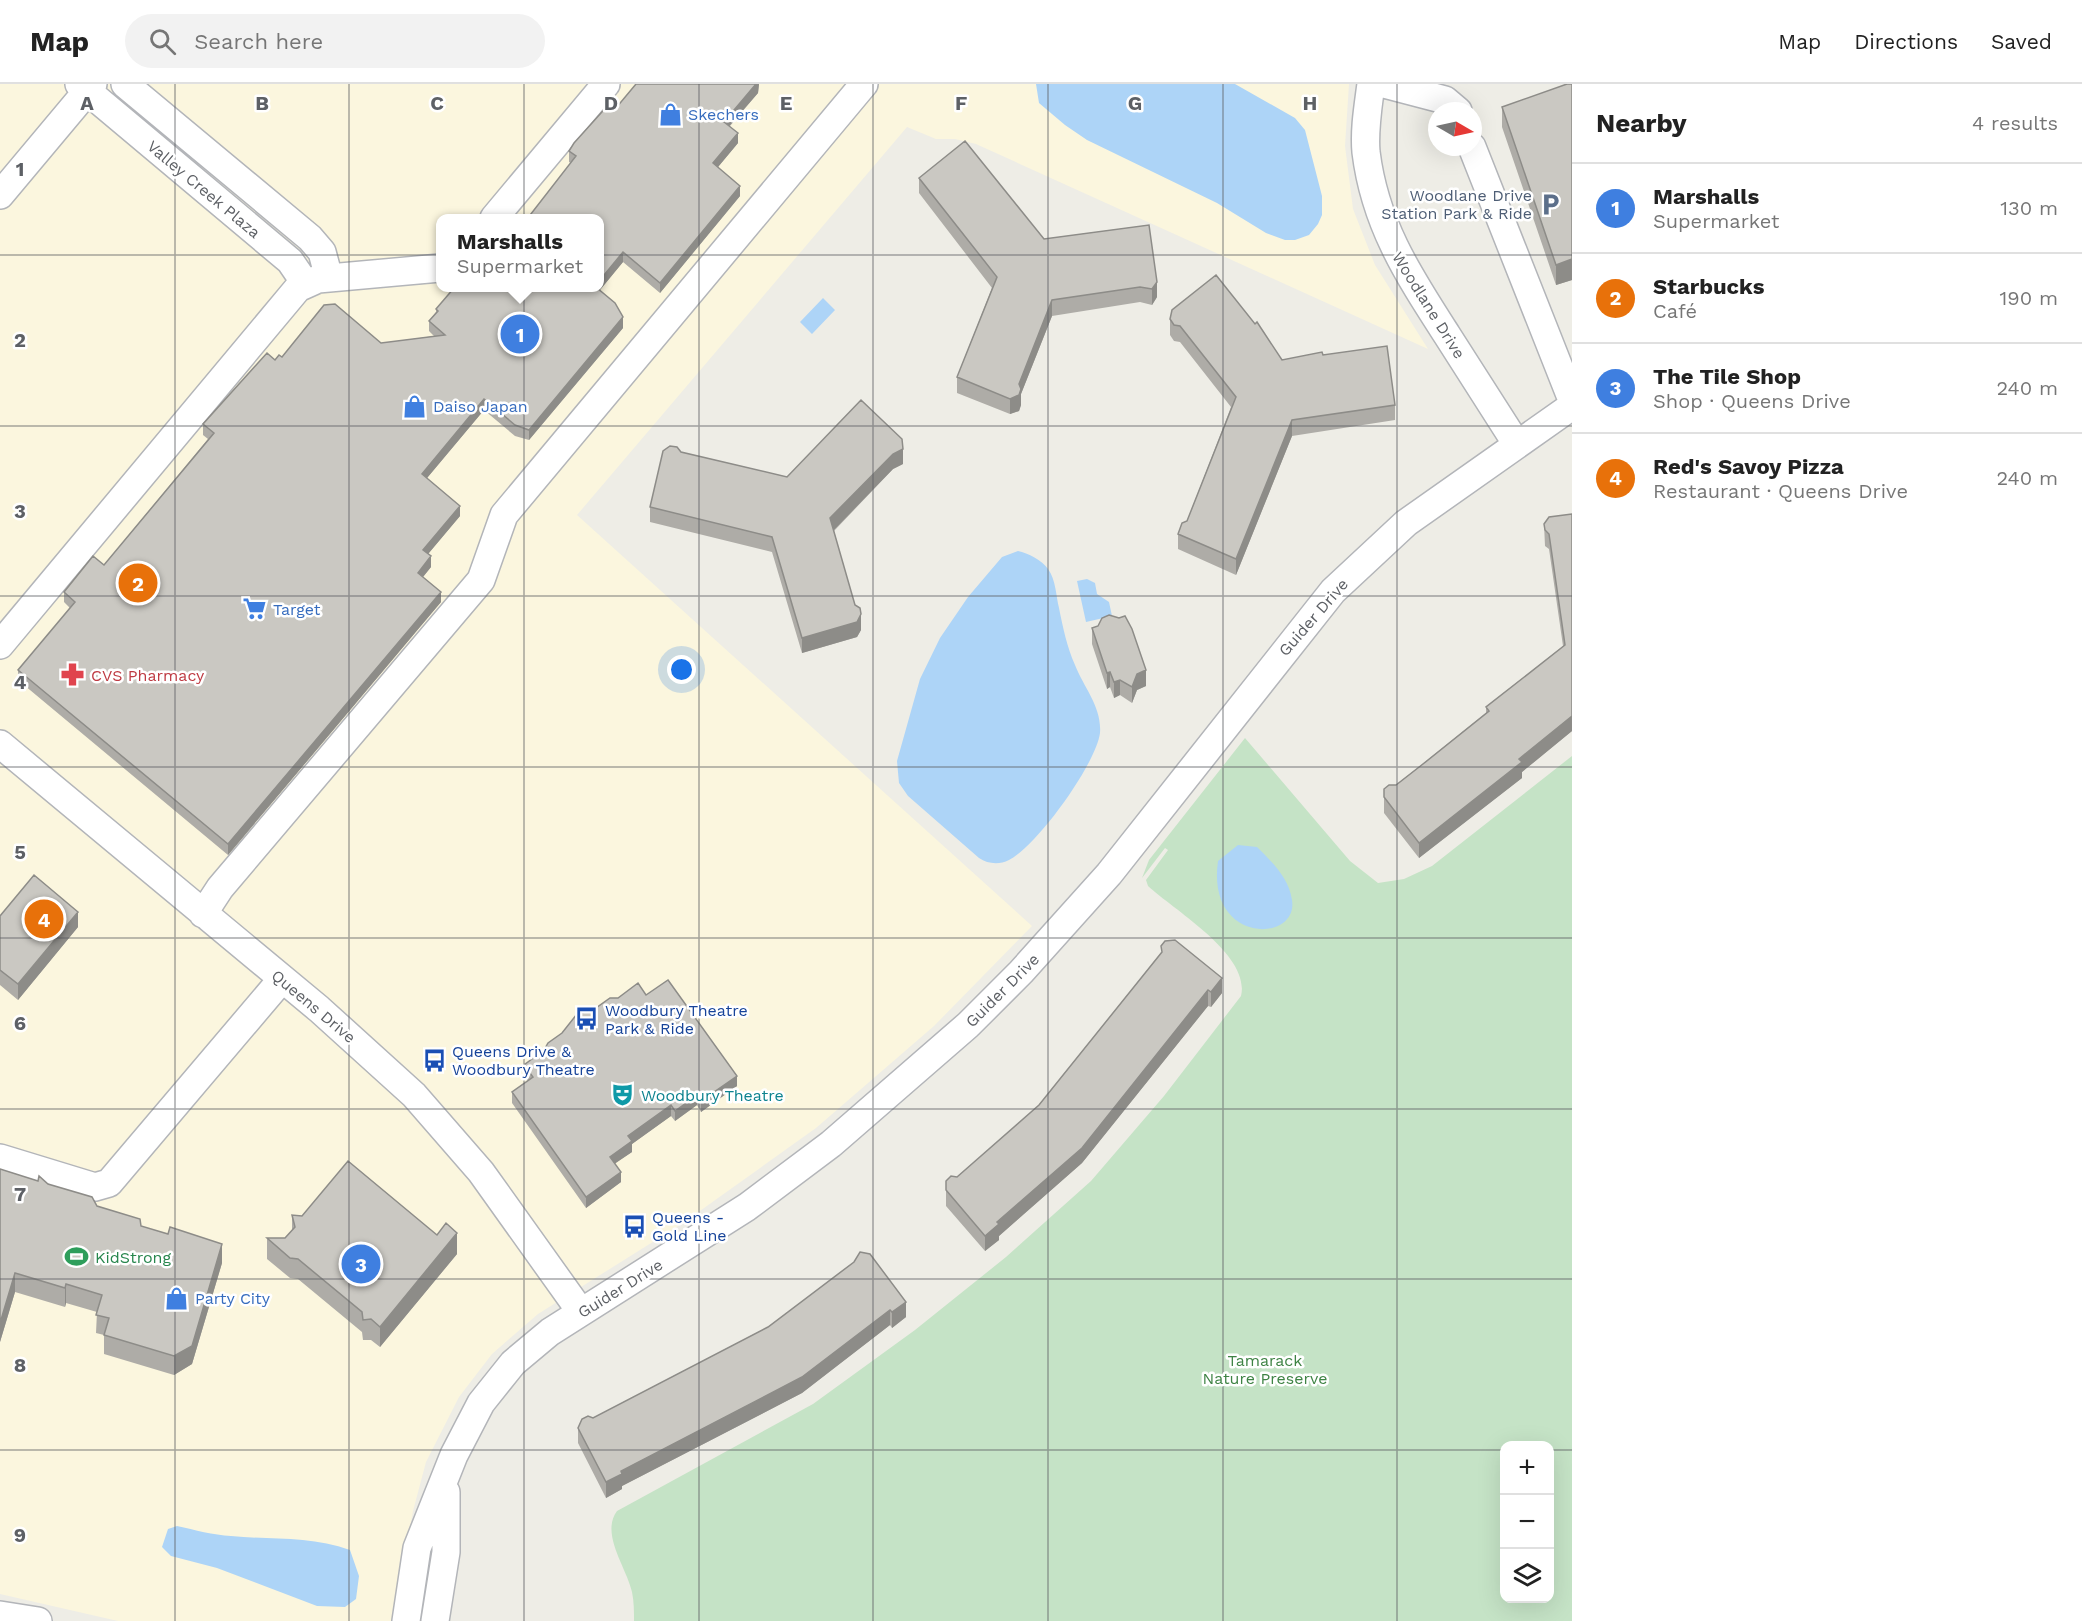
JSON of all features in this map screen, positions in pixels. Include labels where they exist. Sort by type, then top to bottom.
[{"type":"street","name":"Valley Creek Plaza","points":[[86,86],[290,261],[317,280],[322,252],[310,238],[125,84]]},
{"type":"street","points":[[498,214],[606,84]]},
{"type":"street","points":[[203,914],[220,888],[481,580],[504,515],[864,84]]},
{"type":"street","name":"Woodlane Drive","points":[[1371,84],[1366,118],[1366,151],[1373,189],[1384,227],[1401,264],[1516,443]]},
{"type":"street","points":[[1384,84],[1447,102]]},
{"type":"street","points":[[0,195],[86,86]]},
{"type":"street","points":[[1476,156],[1572,400]]},
{"type":"street","points":[[0,645],[282,306],[317,280],[436,268]]},
{"type":"street","name":"Guider Drive","points":[[406,1621],[417,1548],[471,1419],[501,1376],[534,1345],[581,1312],[747,1207],[831,1144],[968,1025],[1021,972],[1109,874],[1333,591],[1406,523],[1516,443],[1572,406]]},
{"type":"street","name":"Queens Drive","points":[[0,744],[355,1040],[428,1109],[481,1172],[581,1312]]},
{"type":"street","points":[[0,1158],[94,1187],[110,1183],[282,979]]},
{"type":"street","name":"Guider Drive","points":[[435,1621],[446,1552],[446,1481]]},
{"type":"street","points":[[0,1615],[38,1621]]},
{"type":"shaded area","points":[[0,84],[1349,84],[1345,146],[1353,209],[1375,265],[1428,349],[976,144],[955,139],[936,139],[907,127],[577,515],[1032,926],[934,1026],[816,1128],[683,1223],[538,1314],[492,1354],[459,1397],[426,1462],[413,1511],[393,1621],[118,1621],[0,1594]]},
{"type":"green space","name":"Tamarack Nature Preserve","points":[[1245,738],[1350,861],[1378,883],[1404,879],[1432,866],[1572,756],[1572,1621],[634,1621],[632,1592],[616,1551],[611,1530],[617,1511],[813,1404],[915,1330],[1006,1257],[1091,1181],[1164,1096],[1241,996],[1241,981],[1234,965],[1223,950],[1192,921],[1148,886],[1146,880],[1168,850],[1165,848],[1142,878],[1149,860]]},
{"type":"water","points":[[1036,84],[1235,84],[1295,118],[1305,130],[1322,196],[1322,215],[1318,224],[1309,235],[1295,240],[1285,240],[1266,233],[1217,203],[1087,140],[1039,103]]},
{"type":"water","points":[[823,298],[835,310],[812,334],[800,322]]},
{"type":"water","points":[[1018,551],[1039,560],[1051,573],[1067,644],[1095,706],[1100,733],[1088,764],[1064,803],[1049,822],[1021,852],[1005,862],[994,863],[979,858],[908,796],[899,783],[897,761],[920,679],[940,638],[968,597],[1002,557]]},
{"type":"water","points":[[1087,579],[1095,583],[1097,594],[1109,602],[1112,616],[1086,622],[1077,581]]},
{"type":"water","points":[[1238,845],[1257,847],[1284,878],[1292,900],[1290,914],[1282,924],[1268,929],[1253,928],[1238,922],[1225,909],[1218,889],[1218,861]]},
{"type":"water","points":[[177,1526],[224,1535],[321,1542],[350,1550],[359,1576],[356,1599],[345,1607],[317,1606],[217,1568],[171,1556],[162,1547],[168,1529]]},
{"type":"building","points":[[636,84],[756,84],[724,122],[738,133],[713,163],[740,186],[660,283],[623,252],[604,275],[604,214],[531,214],[576,156],[569,151],[574,143],[610,103],[616,108]]},
{"type":"building","name":"Woodlane Drive Station Park & Ride","points":[[1572,84],[1572,259],[1556,265],[1502,107]]},
{"type":"building","points":[[965,141],[1044,239],[1149,225],[1157,282],[1152,289],[1140,287],[1052,300],[1019,384],[1021,389],[1019,395],[1010,399],[957,377],[997,277],[919,178]]},
{"type":"building","points":[[1216,275],[1255,324],[1257,322],[1282,360],[1322,352],[1323,355],[1387,346],[1395,405],[1292,420],[1236,559],[1178,534],[1182,523],[1187,521],[1236,397],[1180,326],[1174,325],[1170,319],[1172,310]]},
{"type":"building","name":"Target","points":[[451,292],[602,292],[615,303],[623,317],[529,430],[515,425],[484,399],[422,474],[460,506],[423,550],[431,556],[418,573],[441,592],[228,844],[18,670],[75,602],[64,592],[93,556],[104,565],[214,433],[203,424],[267,353],[275,360],[279,355],[282,357],[324,305],[335,304],[381,343],[445,335],[429,321],[438,311],[436,309]]},
{"type":"building","points":[[861,400],[902,439],[903,449],[893,454],[830,518],[855,605],[860,608],[861,614],[857,622],[802,638],[772,537],[650,507],[663,451],[670,446],[677,447],[681,452],[787,477]]},
{"type":"building","points":[[1572,514],[1572,716],[1519,759],[1522,762],[1419,843],[1384,797],[1384,789],[1389,785],[1396,785],[1423,764],[1489,711],[1486,707],[1565,645],[1549,534],[1544,524],[1549,517]]},
{"type":"building","points":[[1109,615],[1119,618],[1125,616],[1132,629],[1146,670],[1137,674],[1132,687],[1120,680],[1114,682],[1110,672],[1107,673],[1092,628],[1098,626],[1102,618]]},
{"type":"building","points":[[34,875],[78,912],[18,984],[0,970],[0,916]]},
{"type":"building","points":[[1175,940],[1222,978],[1211,992],[1208,990],[1082,1148],[997,1222],[999,1224],[985,1236],[946,1190],[946,1181],[951,1176],[957,1177],[1039,1105],[1162,952],[1161,946],[1165,941]]},
{"type":"building","name":"Woodbury Theatre","points":[[668,980],[737,1076],[701,1101],[697,1095],[675,1111],[671,1105],[628,1136],[632,1141],[610,1157],[621,1172],[586,1197],[512,1092],[533,1077],[524,1065],[562,1033],[577,1014],[593,1010],[610,998],[618,998],[638,983],[646,995]]},
{"type":"building","points":[[348,1161],[437,1235],[446,1223],[457,1233],[380,1327],[371,1319],[363,1320],[362,1312],[298,1259],[290,1258],[267,1238],[285,1238],[295,1227],[292,1215],[302,1216]]},
{"type":"building","points":[[0,1169],[38,1181],[39,1176],[48,1184],[92,1197],[97,1206],[140,1219],[141,1226],[168,1234],[170,1227],[222,1244],[192,1346],[174,1356],[104,1335],[109,1318],[96,1315],[102,1295],[66,1284],[65,1288],[15,1273],[0,1323]]},
{"type":"building","points":[[860,1252],[870,1254],[906,1302],[892,1312],[890,1310],[802,1377],[621,1471],[622,1474],[606,1482],[578,1428],[582,1419],[588,1416],[593,1418],[768,1327],[854,1262]]},
{"type":"place","name":"Skechers","points":[[670,114]]},
{"type":"place","name":"Woodlane Drive Station Park & Ride","points":[[1550,204]]},
{"type":"place","name":"Marshalls","points":[[520,334]]},
{"type":"place","name":"Daiso Japan","points":[[415,406]]},
{"type":"place","name":"Starbucks","points":[[138,583]]},
{"type":"place","name":"Target","points":[[255,609]]},
{"type":"place","name":"CVS Pharmacy","points":[[73,675]]},
{"type":"place","name":"Red's Savoy Pizza","points":[[44,919]]},
{"type":"place","name":"Woodbury Theatre Park & Ride","points":[[587,1019]]},
{"type":"place","name":"Queens Drive & Woodbury Theatre","points":[[434,1060]]},
{"type":"place","name":"Woodbury Theatre","points":[[623,1095]]},
{"type":"place","name":"Queens - Gold Line","points":[[634,1226]]},
{"type":"place","name":"KidStrong","points":[[77,1257]]},
{"type":"place","name":"The Tile Shop","points":[[361,1264]]},
{"type":"place","name":"Party City","points":[[177,1298]]}]
